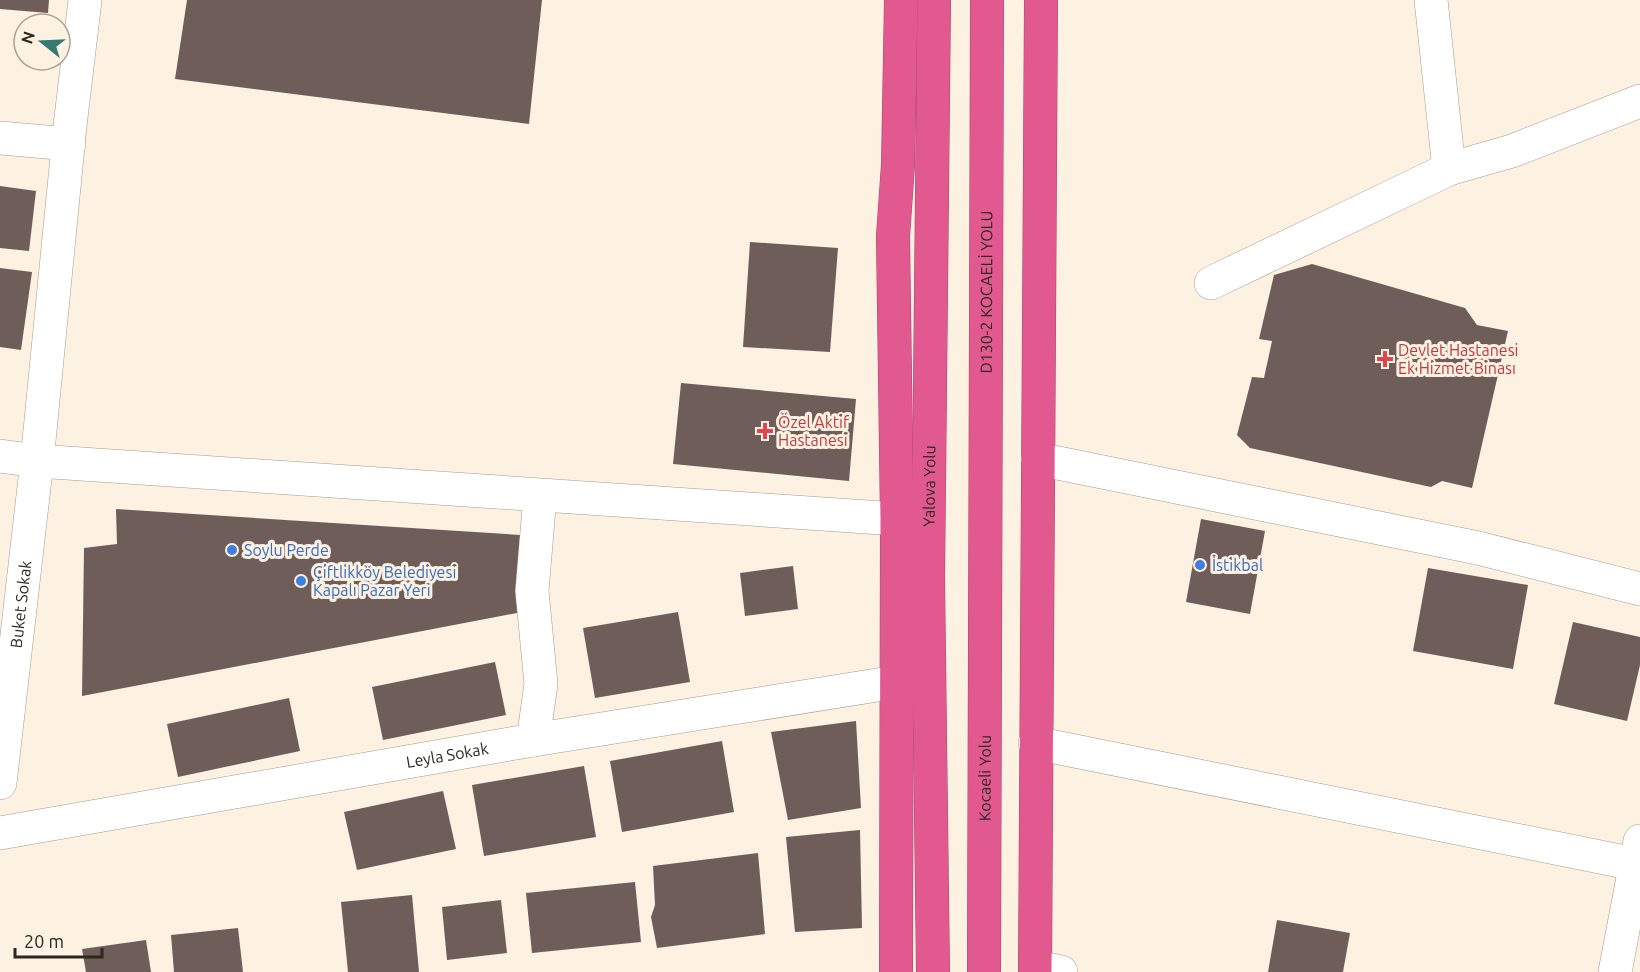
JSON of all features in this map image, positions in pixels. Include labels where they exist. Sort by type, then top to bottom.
[{"type":"highway","points":[[896,972],[897,519],[893,236],[898,165],[901,0]]},
{"type":"highway","name":"Yalova Yolu","points":[[933,972],[928,579],[934,0]]},
{"type":"highway","name":"D130-2 KOCAELİ YOLU","points":[[986,584],[987,0]]},
{"type":"highway","points":[[1041,0],[1035,743],[1044,970]]},
{"type":"highway","name":"Kocaeli̇ Yolu","points":[[984,972],[986,584]]},
{"type":"street","name":"Buket Sokak","points":[[0,783],[37,461],[85,0]]},
{"type":"street","points":[[1431,0],[1449,169]]},
{"type":"street","points":[[1211,283],[1449,169],[1512,151],[1640,101]]},
{"type":"street","points":[[0,138],[69,144]]},
{"type":"street","points":[[0,456],[37,461],[897,519]]},
{"type":"street","points":[[1038,459],[1478,548],[1640,589]]},
{"type":"street","points":[[533,740],[541,684],[532,591],[540,496]]},
{"type":"street","name":"Leyla Sokak","points":[[0,833],[533,740],[896,682]]},
{"type":"street","points":[[1035,743],[1638,857],[1615,972]]},
{"type":"building","points":[[0,0],[49,0],[48,12],[0,9]]},
{"type":"building","points":[[187,0],[542,0],[529,124],[175,79]]},
{"type":"building","points":[[0,186],[36,191],[29,251],[0,248]]},
{"type":"building","points":[[750,242],[838,248],[830,352],[743,347]]},
{"type":"building","name":"Devlet Hastanesi Ek Hizmet Binası","points":[[1312,264],[1465,308],[1477,325],[1508,331],[1472,488],[1442,481],[1431,487],[1250,448],[1237,435],[1252,377],[1264,378],[1272,341],[1259,339],[1274,275]]},
{"type":"building","points":[[0,268],[32,272],[21,350],[0,347]]},
{"type":"building","name":"Özel Aktif Hastanesi","points":[[681,383],[856,399],[849,481],[673,464]]},
{"type":"building","name":"Çiftlikköy Belediyesi Kapalı Pazar Yeri","points":[[116,509],[520,535],[517,613],[82,696],[84,548],[117,544]]},
{"type":"building","points":[[1201,519],[1265,531],[1250,614],[1186,602]]},
{"type":"building","points":[[793,566],[798,609],[745,616],[740,573]]},
{"type":"building","points":[[1428,568],[1528,585],[1513,669],[1413,651]]},
{"type":"building","points":[[678,612],[690,682],[595,698],[583,628]]},
{"type":"building","points":[[1573,622],[1640,637],[1640,665],[1627,721],[1554,704]]},
{"type":"building","points":[[495,662],[506,715],[383,740],[372,687]]},
{"type":"building","points":[[289,698],[300,751],[178,777],[167,724]]},
{"type":"building","points":[[856,721],[861,808],[788,820],[771,732]]},
{"type":"building","points":[[722,741],[734,812],[622,832],[610,761]]},
{"type":"building","points":[[584,766],[596,837],[484,856],[472,785]]},
{"type":"building","points":[[443,791],[456,849],[357,870],[344,812]]},
{"type":"building","points":[[860,830],[862,928],[795,932],[786,837]]},
{"type":"building","points":[[758,853],[765,934],[657,948],[651,917],[655,905],[653,866]]},
{"type":"building","points":[[635,882],[641,942],[532,953],[526,893]]},
{"type":"building","points":[[412,895],[419,972],[348,972],[341,902]]},
{"type":"building","points":[[501,900],[507,953],[447,960],[442,907]]},
{"type":"building","points":[[1277,920],[1350,933],[1343,972],[1268,972]]},
{"type":"building","points":[[238,928],[243,972],[174,972],[171,935]]},
{"type":"building","points":[[146,940],[151,972],[86,972],[82,949]]},
{"type":"place","name":"Devlet Hastanesi Ek Hizmet Binası","points":[[1385,359]]},
{"type":"place","name":"Özel Aktif Hastanesi","points":[[765,431]]},
{"type":"place","name":"Soylu Perde","points":[[232,550]]},
{"type":"place","name":"İstikbal","points":[[1200,565]]},
{"type":"place","name":"Çiftlikköy Belediyesi Kapalı Pazar Yeri","points":[[301,581]]}]
